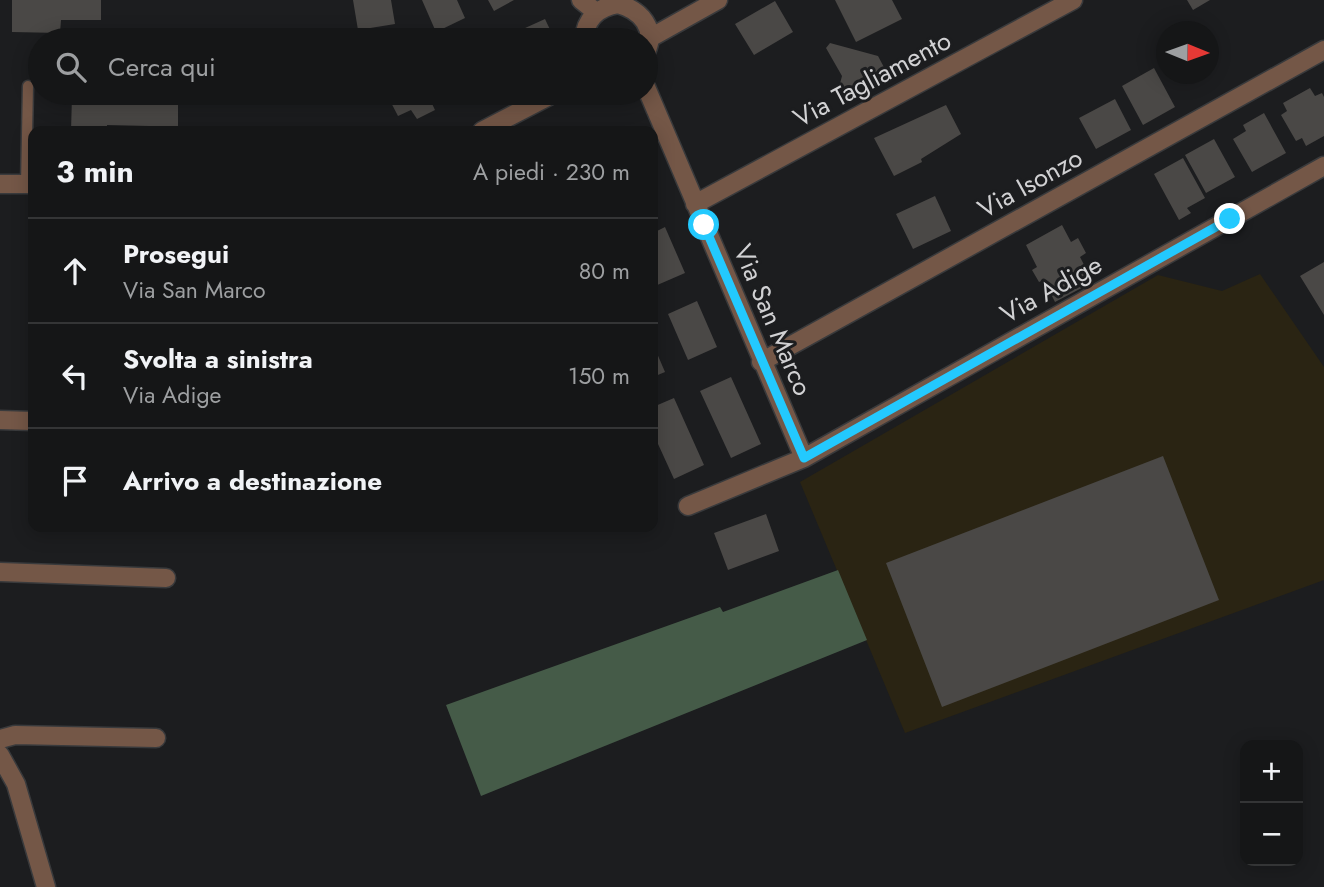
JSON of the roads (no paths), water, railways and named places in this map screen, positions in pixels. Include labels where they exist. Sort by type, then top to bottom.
[{"type":"street","points":[[581,0],[596,12]]},
{"type":"street","points":[[658,39],[718,0]]},
{"type":"street","name":"Via Tagliamento","points":[[695,204],[1073,0]]},
{"type":"street","points":[[585,28],[596,12],[618,4],[630,7],[644,20],[645,28]]},
{"type":"street","name":"Via Isonzo","points":[[761,362],[1324,50]]},
{"type":"street","points":[[492,126],[532,105]]},
{"type":"street","name":"Via San Marco","points":[[654,105],[804,458]]},
{"type":"street","name":"Via Adige","points":[[688,506],[804,458],[1324,166]]},
{"type":"street","points":[[0,184],[28,184]]},
{"type":"street","points":[[0,420],[28,421]]},
{"type":"street","points":[[0,572],[166,578]]},
{"type":"street","points":[[0,739],[16,735],[156,738]]},
{"type":"street","points":[[0,755],[16,784],[46,887]]},
{"type":"lane","points":[[28,105],[29,126]]}]
